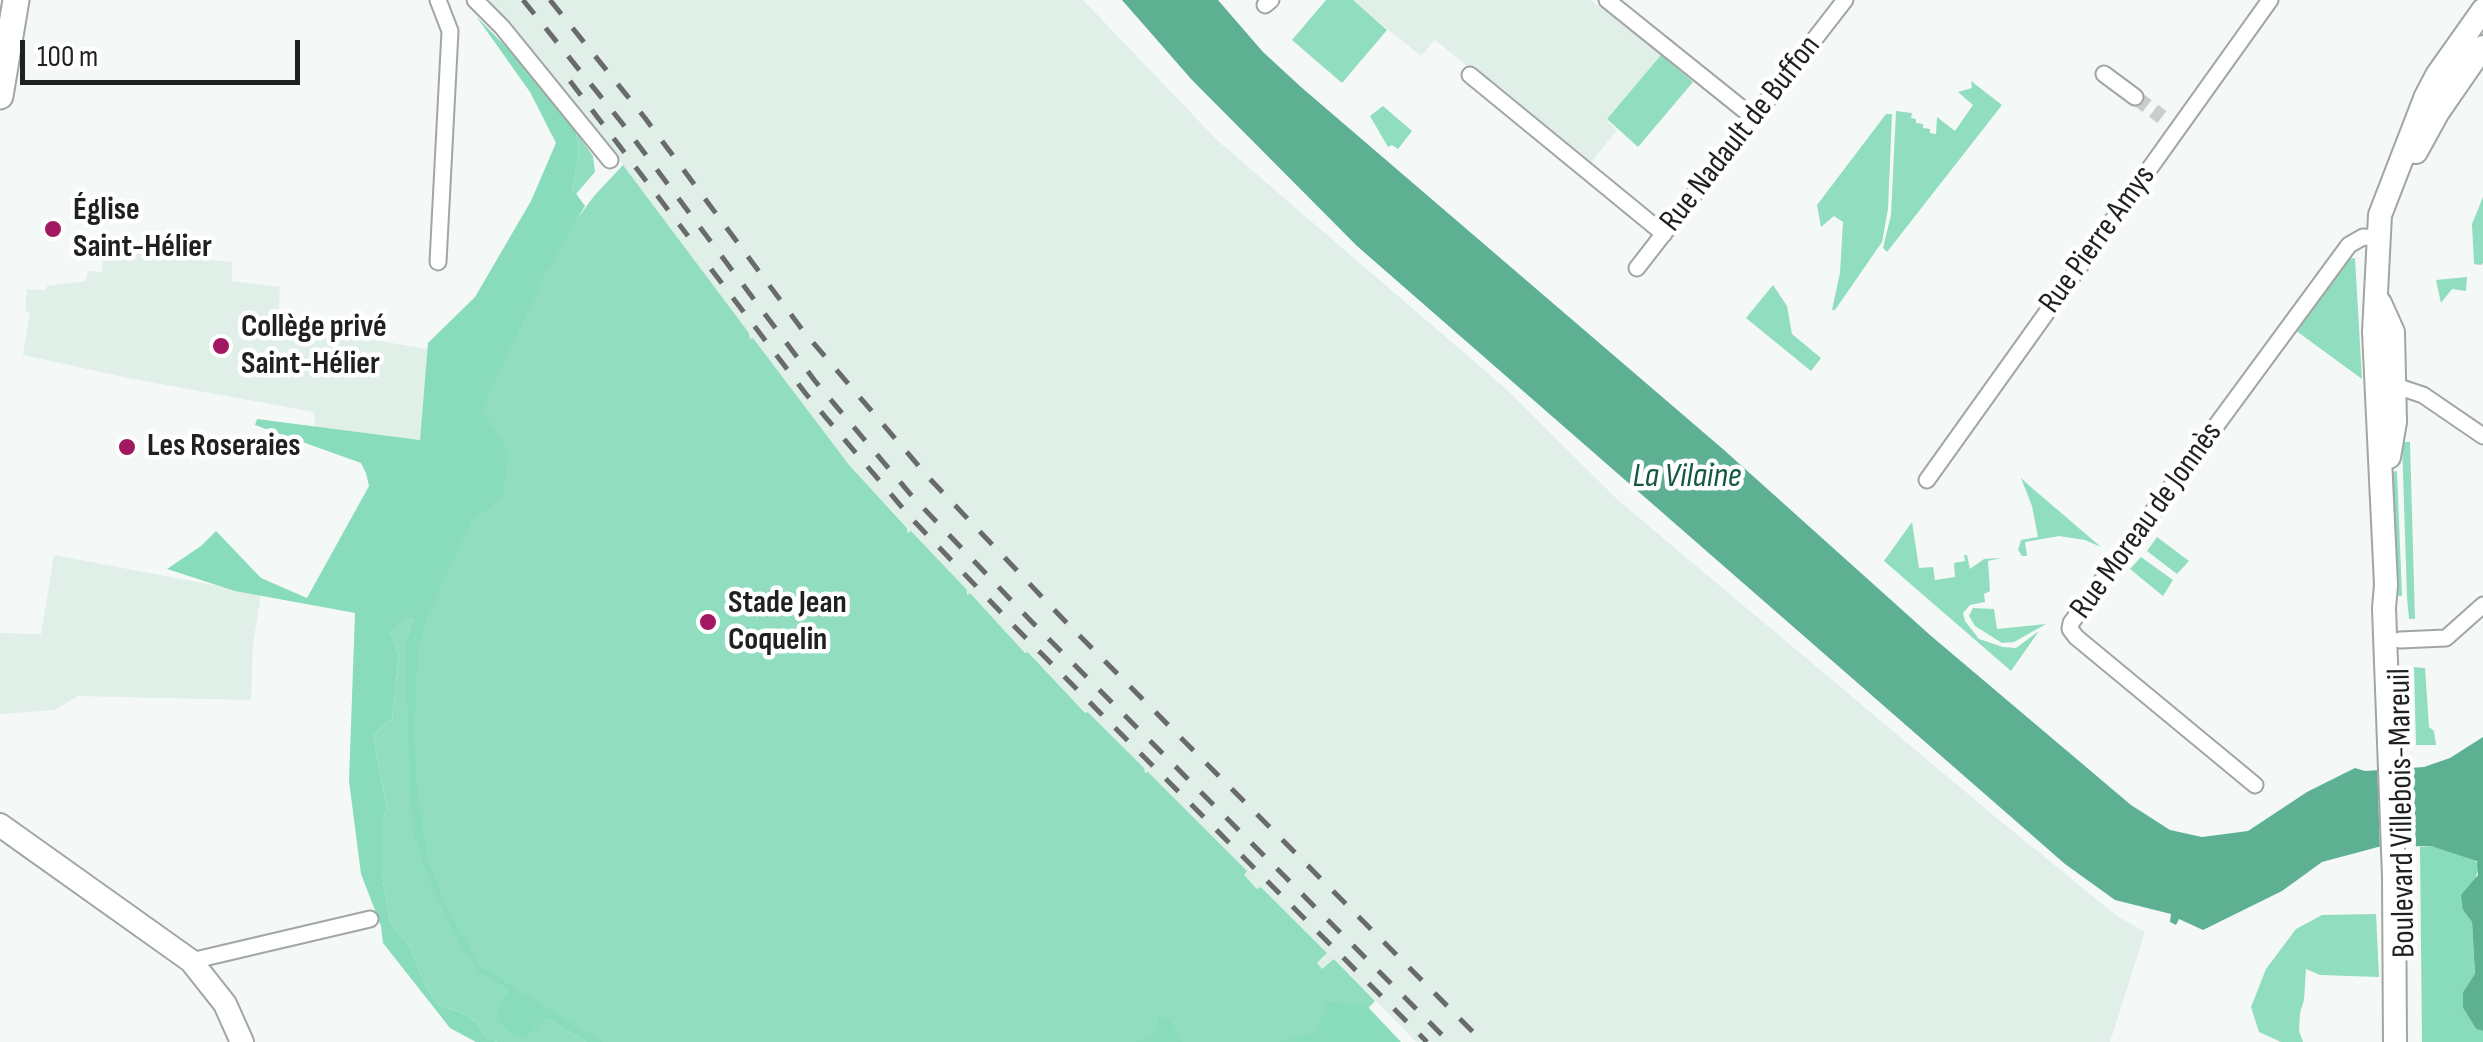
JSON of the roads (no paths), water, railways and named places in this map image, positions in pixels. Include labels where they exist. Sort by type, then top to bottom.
[{"type":"main road","points":[[1,84],[16,0]]},
{"type":"main road","name":"Boulevard Villebois-Mareuil","points":[[2406,1042],[2396,757],[2384,624],[2385,382],[2374,332],[2380,215],[2426,96],[2483,10]]},
{"type":"main road","name":"Boulevard Villebois-Mareuil","points":[[2380,238],[2424,136],[2483,47]]},
{"type":"main road","name":"Boulevard Villebois-Mareuil","points":[[2386,585],[2400,626],[2396,757]]},
{"type":"main road","points":[[0,825],[191,961],[225,1004],[242,1042]]},
{"type":"main road","name":"Boulevard Villebois-Mareuil","points":[[2395,1042],[2399,849]]},
{"type":"street","points":[[438,0],[450,30],[438,262]]},
{"type":"street","points":[[475,0],[502,27],[610,160]]},
{"type":"street","points":[[1607,0],[1754,118]]},
{"type":"street","name":"Rue Nadault de Buffon","points":[[1637,268],[1844,0]]},
{"type":"street","name":"Rue Pierre Amys","points":[[1928,480],[2270,0]]},
{"type":"street","points":[[2104,74],[2135,97]]},
{"type":"street","points":[[1470,75],[1664,234]]},
{"type":"street","points":[[2162,117],[2178,128]]},
{"type":"street","name":"Rue Moreau de Jonnès","points":[[2254,785],[2076,637],[2071,624],[2349,245],[2363,237],[2380,238]]},
{"type":"street","points":[[2385,382],[2423,395],[2483,436]]},
{"type":"street","points":[[2400,640],[2446,638],[2483,606]]},
{"type":"street","points":[[191,961],[370,919]]},
{"type":"water","name":"La Vilaine","points":[[1122,0],[1218,0],[1263,52],[1301,87],[1724,450],[1930,635],[2131,805],[2170,830],[2202,837],[2248,831],[2307,792],[2355,768],[2365,771],[2424,767],[2450,758],[2483,737],[2483,1031],[2476,1029],[2463,1008],[2463,992],[2475,974],[2472,922],[2463,910],[2461,895],[2478,875],[2477,861],[2431,846],[2378,847],[2322,862],[2282,891],[2203,930],[2179,919],[2176,925],[2170,922],[2171,914],[2115,900],[2065,864],[1357,246],[1192,80]]},
{"type":"tunnel","points":[[2135,97],[2162,117]]},
{"type":"railway","points":[[523,0],[622,123],[815,381],[912,496],[1449,1042]]},
{"type":"railway","points":[[550,0],[645,118],[804,332],[929,478],[1063,619],[1483,1042]]},
{"type":"railway","points":[[570,81],[688,236]]},
{"type":"railway","points":[[711,269],[806,394],[911,518],[1427,1042]]},
{"type":"place","name":"Église Saint-Hélier","points":[[53,229]]},
{"type":"place","name":"Collège privé Saint-Hélier","points":[[221,346]]},
{"type":"place","name":"Les Roseraies","points":[[127,447]]},
{"type":"place","name":"Stade Jean Coquelin","points":[[708,622]]}]
